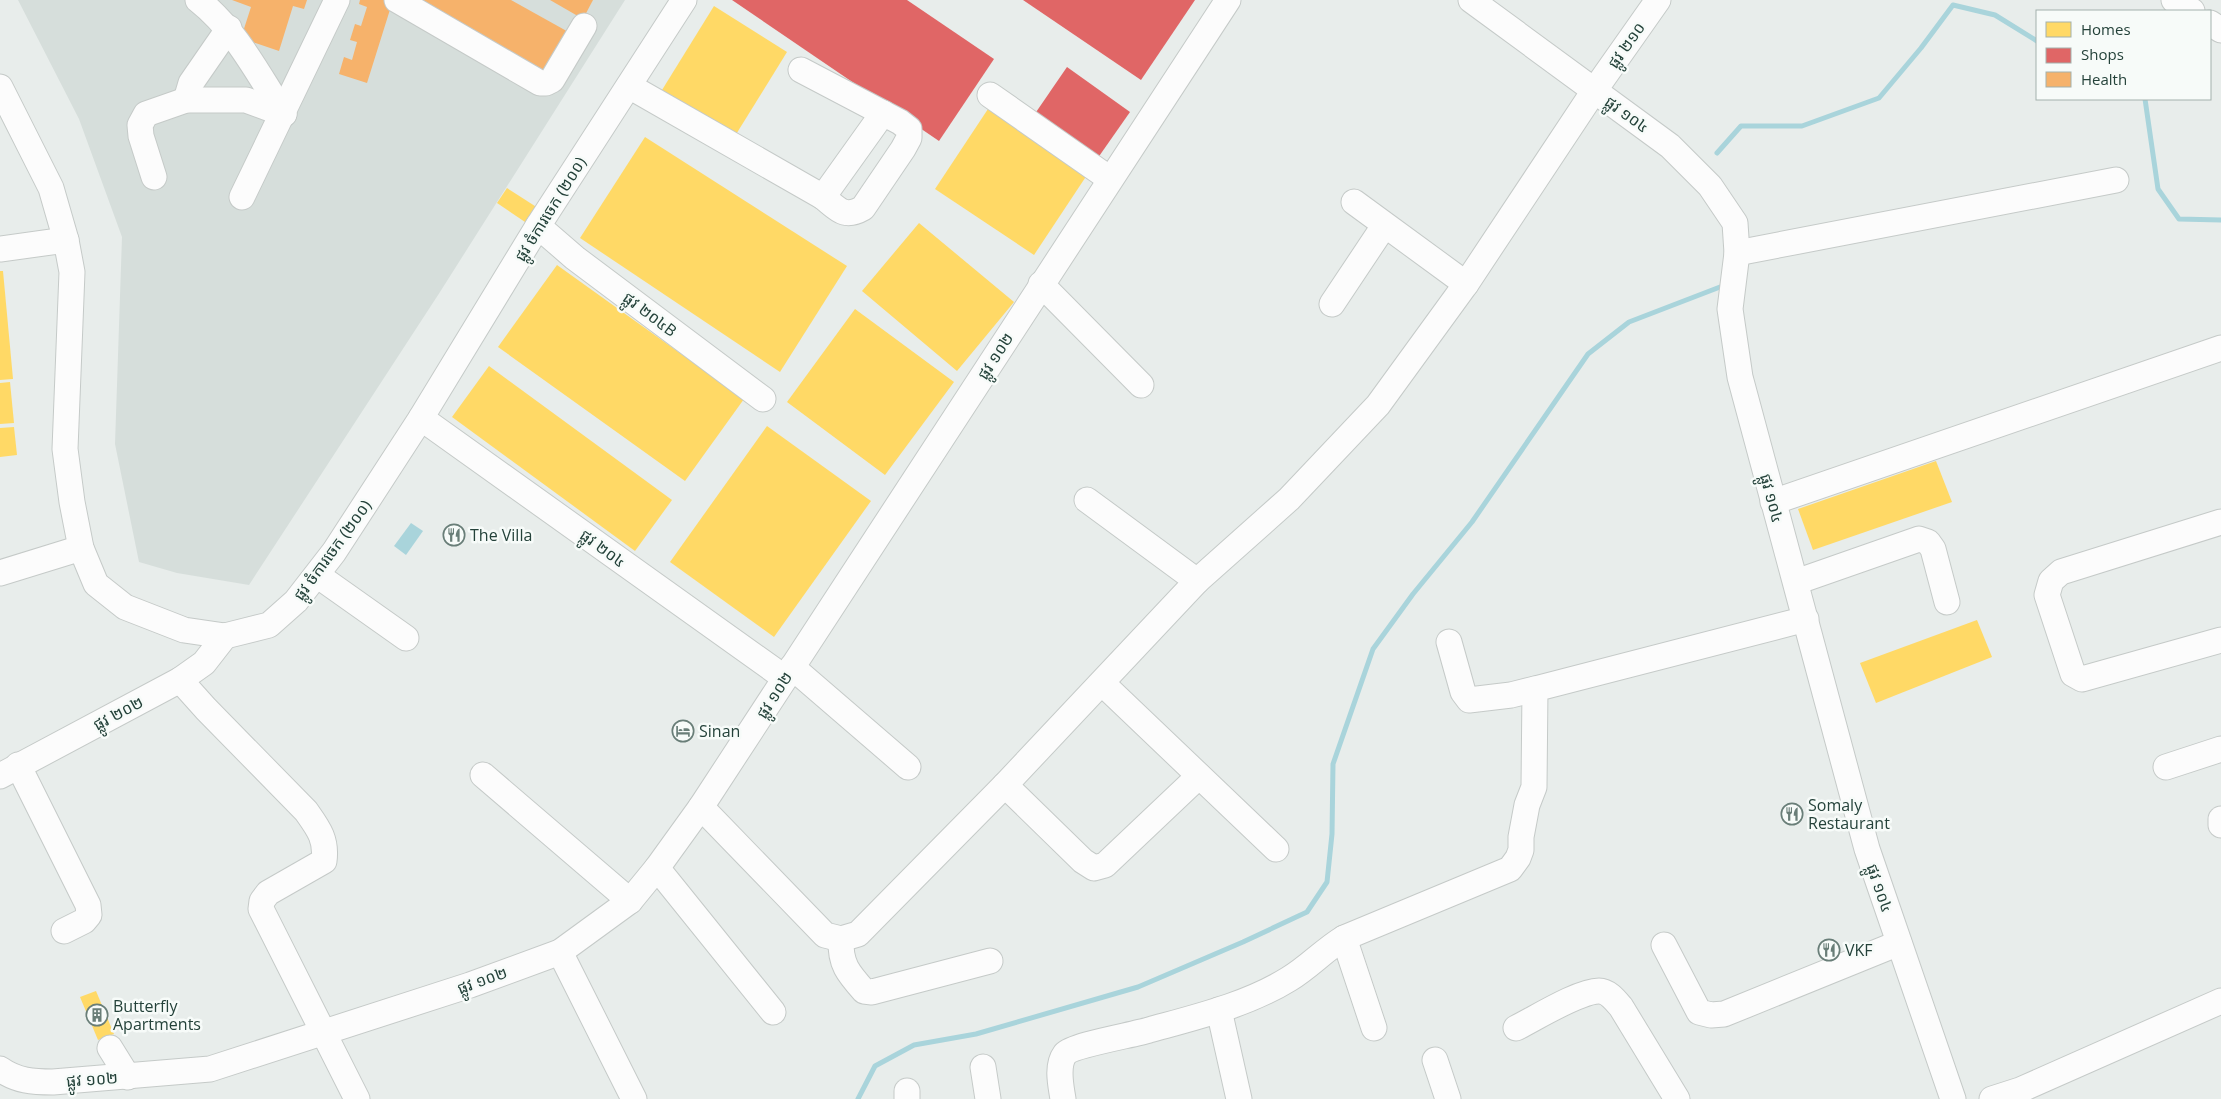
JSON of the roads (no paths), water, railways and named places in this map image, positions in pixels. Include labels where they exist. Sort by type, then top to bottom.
[{"type":"street","points":[[198,0],[214,12],[228,28],[284,114]]},
{"type":"street","points":[[242,197],[284,114],[337,0]]},
{"type":"street","points":[[397,0],[540,82],[546,83],[552,80],[584,26]]},
{"type":"street","name":"ផ្លូវ ចំការចេក (២០០)","points":[[0,86],[51,188],[66,240],[72,272],[65,449],[72,502],[81,548],[96,584],[125,607],[184,630],[225,636],[269,625],[296,602],[334,552],[421,418],[538,226],[684,0]]},
{"type":"street","name":"ផ្លូវ ១០២","points":[[3,1077],[28,1082],[53,1082],[210,1069],[470,985],[560,952],[630,901],[657,868],[701,807],[1228,0]]},
{"type":"street","name":"ផ្លូវ ១០៤","points":[[1471,0],[1670,146],[1710,186],[1735,223],[1737,253],[1730,309],[1740,378],[1867,848],[1953,1099]]},
{"type":"street","name":"ផ្លូវ ២១០","points":[[841,939],[858,934],[1005,785],[1197,581],[1289,499],[1378,406],[1466,284],[1594,91],[1658,0]]},
{"type":"street","points":[[2174,0],[2190,10]]},
{"type":"street","points":[[186,100],[191,83],[228,28]]},
{"type":"street","points":[[628,86],[823,197],[844,213],[854,214],[863,208],[909,138],[909,130],[900,122],[801,70]]},
{"type":"street","points":[[990,95],[1110,179]]},
{"type":"street","points":[[154,176],[141,136],[140,125],[146,114],[186,100],[246,100],[284,114]]},
{"type":"street","points":[[823,197],[883,113]]},
{"type":"street","points":[[1737,253],[2116,180]]},
{"type":"street","points":[[1354,202],[1384,226],[1466,284]]},
{"type":"street","name":"ផ្លូវ ២០៤B","points":[[538,226],[575,258],[763,399]]},
{"type":"street","points":[[1332,304],[1384,226]]},
{"type":"street","points":[[0,249],[66,240]]},
{"type":"street","points":[[1041,284],[1141,385]]},
{"type":"street","points":[[1773,502],[2221,348]]},
{"type":"street","name":"ផ្លូវ ២០៤","points":[[421,418],[788,673],[908,767]]},
{"type":"street","points":[[1087,500],[1197,581]]},
{"type":"street","points":[[2221,522],[2061,572],[2051,581],[2047,595],[2073,674],[2082,679],[2221,640]]},
{"type":"street","points":[[1796,582],[1919,539],[1928,542],[1933,549],[1947,602]]},
{"type":"street","points":[[0,573],[81,548]]},
{"type":"street","points":[[316,575],[406,638]]},
{"type":"street","points":[[1449,642],[1462,692],[1469,700],[1511,695],[1806,619]]},
{"type":"street","name":"ផ្លូវ ២០២","points":[[9,770],[180,680],[204,663],[225,636]]},
{"type":"street","points":[[180,680],[306,811],[316,825],[326,847],[324,860],[268,893],[262,901],[261,909],[357,1099]]},
{"type":"street","points":[[1102,683],[1276,850]]},
{"type":"street","points":[[1064,1099],[1060,1066],[1065,1054],[1075,1047],[1124,1038],[1218,1010],[1289,979],[1328,947],[1344,938],[1510,869],[1521,850],[1521,837],[1527,805],[1534,787],[1535,689]]},
{"type":"street","points":[[2166,767],[2221,750]]},
{"type":"street","points":[[9,770],[88,905],[89,915],[84,920],[64,931]]},
{"type":"street","points":[[483,775],[630,901]]},
{"type":"street","points":[[1005,785],[1083,861],[1094,868],[1105,865],[1199,776]]},
{"type":"street","points":[[701,807],[825,935],[841,939],[840,956],[848,974],[864,991],[872,992],[990,961]]},
{"type":"street","points":[[2221,819],[2221,825]]},
{"type":"street","points":[[657,868],[773,1012]]},
{"type":"street","points":[[1344,938],[1374,1028]]},
{"type":"street","points":[[1664,945],[1699,1012],[1711,1015],[1724,1014],[1899,943]]},
{"type":"street","points":[[560,952],[634,1099]]},
{"type":"street","points":[[1516,1028],[1584,994],[1600,991],[1610,995],[1621,1006],[1677,1099]]},
{"type":"street","points":[[1992,1099],[2020,1090],[2221,1001]]},
{"type":"street","points":[[1218,1010],[1239,1099]]},
{"type":"street","points":[[110,1048],[128,1077]]},
{"type":"street","points":[[1435,1060],[1448,1099]]},
{"type":"street","points":[[983,1068],[988,1099]]},
{"type":"water","points":[[411,523],[423,531],[406,555],[394,546]]},
{"type":"waterway","points":[[1717,153],[1741,126],[1802,126],[1879,98],[1921,48],[1953,5],[1995,15],[2036,40]]},
{"type":"waterway","points":[[2145,100],[2158,189],[2179,219],[2221,220]]},
{"type":"waterway","points":[[858,1099],[875,1066],[914,1045],[976,1034],[1138,987],[1307,912],[1327,882],[1332,834],[1333,764],[1373,649],[1413,594],[1472,522],[1588,354],[1629,322],[1720,287]]},
{"type":"place","name":"The Villa","points":[[454,535]]},
{"type":"place","name":"Sinan","points":[[683,731]]},
{"type":"place","name":"Somaly Restaurant","points":[[1792,814]]},
{"type":"place","name":"VKF","points":[[1829,950]]},
{"type":"place","name":"Butterfly Apartments","points":[[97,1015]]}]
